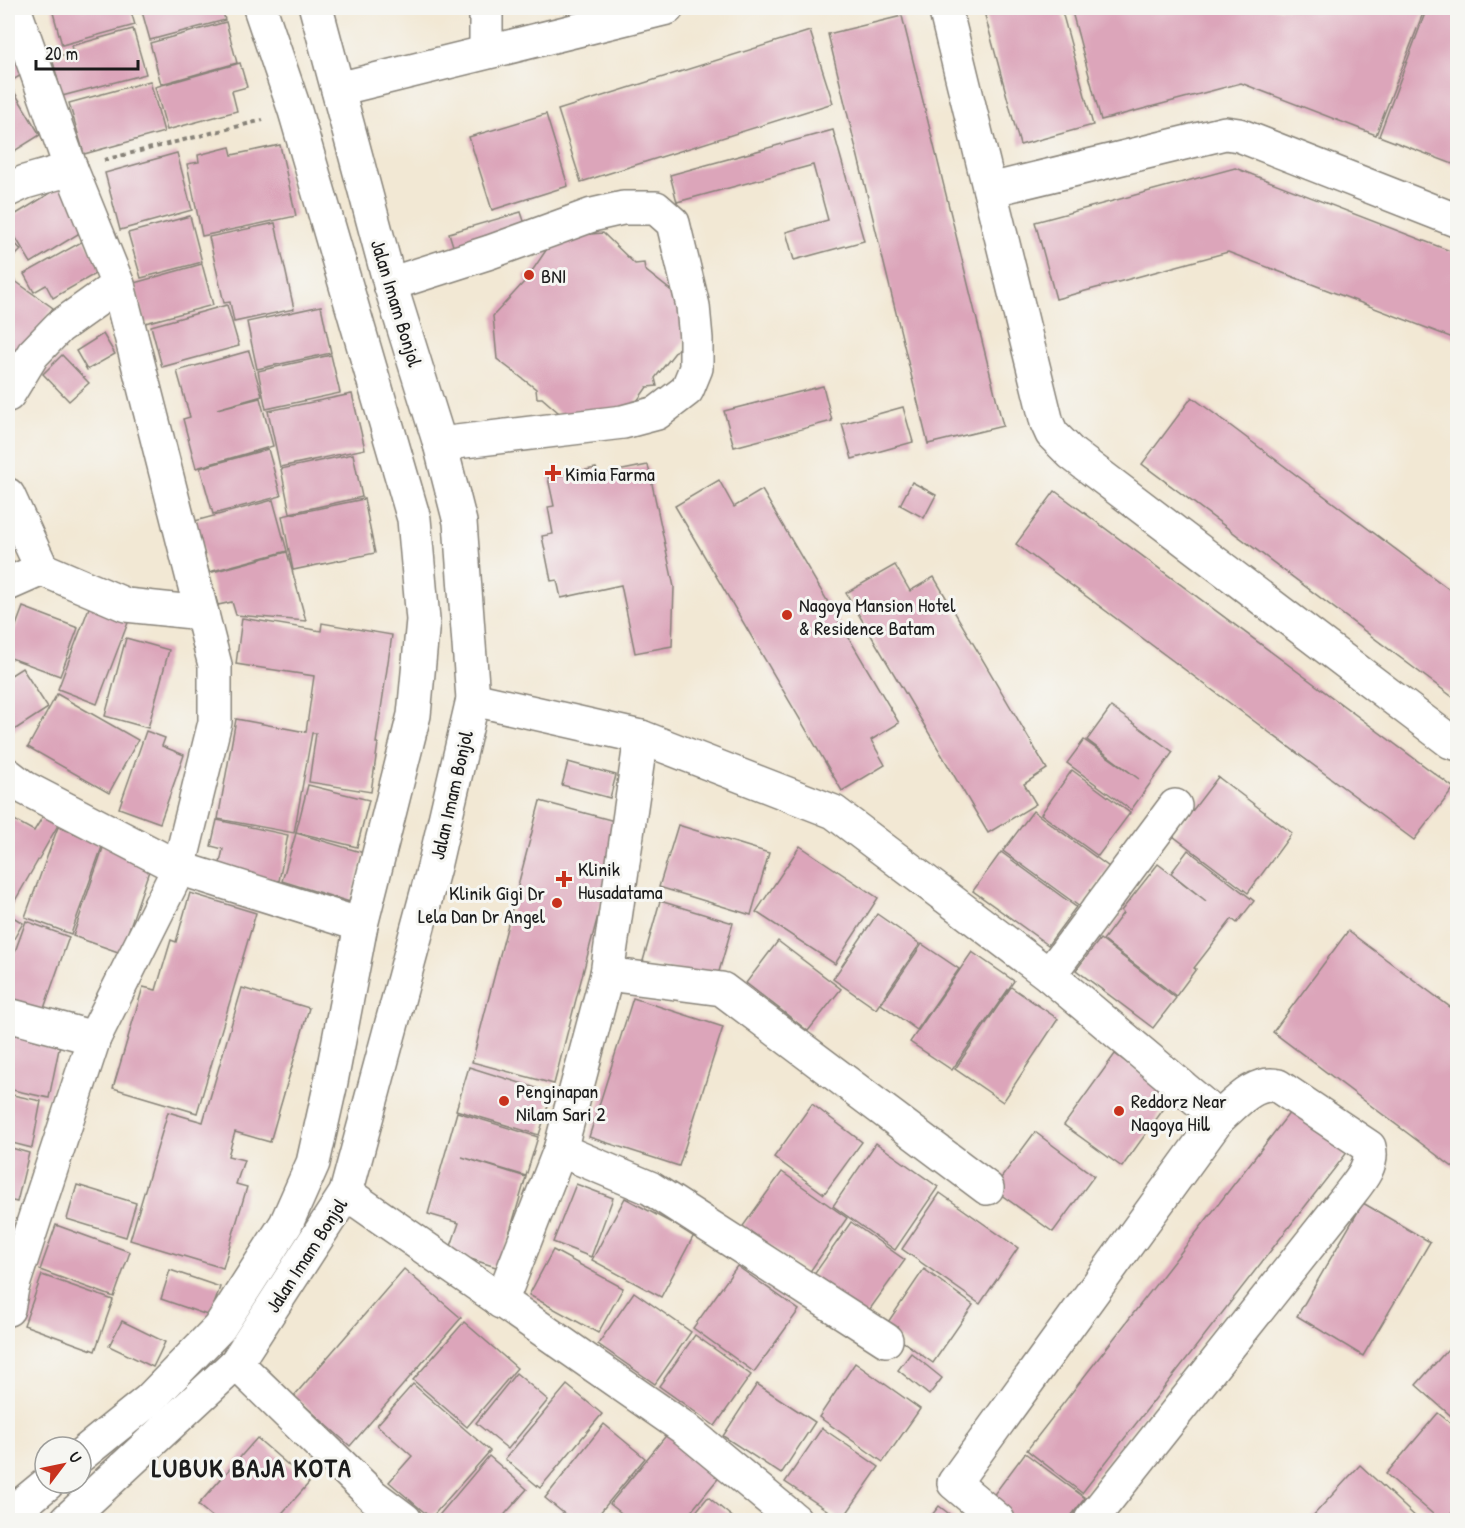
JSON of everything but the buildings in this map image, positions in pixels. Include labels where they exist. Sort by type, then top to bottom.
[{"type":"street","points":[[8,1309],[12,1288],[94,1038],[179,868],[215,722],[215,665],[118,285],[71,169],[14,8]]},
{"type":"street","name":"Jalan Imam Bonjol","points":[[93,1445],[149,1400],[219,1328],[286,1224],[313,1163],[361,925],[414,715],[423,620],[414,519],[295,111],[260,8]]},
{"type":"street","name":"Jalan Imam Bonjol","points":[[78,1517],[236,1363],[346,1193],[434,867],[473,699],[460,522],[440,444],[390,284],[316,8]]},
{"type":"street","points":[[486,8],[486,52]]},
{"type":"street","points":[[338,89],[667,8]]},
{"type":"street","points":[[945,8],[1047,423],[1052,434],[1063,446],[1451,742],[1458,744]]},
{"type":"street","points":[[990,190],[1225,133],[1239,135],[1458,221]]},
{"type":"street","points":[[8,190],[25,182],[71,169]]},
{"type":"street","points":[[390,284],[490,252],[592,215],[623,208],[656,208],[673,223],[693,306],[696,339],[696,368],[687,390],[657,413],[623,422],[440,444]]},
{"type":"street","points":[[8,395],[33,354],[59,327],[118,285]]},
{"type":"street","points":[[8,495],[42,569],[126,605],[202,613]]},
{"type":"street","points":[[8,584],[42,569]]},
{"type":"street","points":[[473,699],[641,737],[834,813],[1049,975],[1219,1118]]},
{"type":"street","points":[[501,1302],[560,1150],[607,974],[641,737]]},
{"type":"street","points":[[8,775],[25,788],[179,868],[361,925]]},
{"type":"street","points":[[1049,975],[1175,806]]},
{"type":"street","points":[[607,974],[722,989],[987,1188]]},
{"type":"street","points":[[8,1015],[94,1038]]},
{"type":"street","points":[[998,1521],[954,1483],[1219,1118],[1260,1086],[1270,1084],[1278,1086],[1369,1147],[1371,1155],[1367,1169],[1344,1202],[1090,1521]]},
{"type":"street","points":[[560,1150],[650,1188],[886,1340]]},
{"type":"street","points":[[346,1193],[684,1428],[795,1521]]},
{"type":"street","points":[[236,1363],[369,1508],[405,1521]]},
{"type":"street","points":[[8,1516],[33,1495]]},
{"type":"path","points":[[71,169],[295,111]]},
{"type":"place","name":"BNI","points":[[529,275]]},
{"type":"place","name":"Kimia Farma","points":[[553,473]]},
{"type":"place","name":"Nagoya Mansion Hotel & Residence Batam","points":[[787,615]]},
{"type":"place","name":"Klinik Husadatama","points":[[564,879]]},
{"type":"place","name":"Klinik Gigi Dr Lela Dan Dr Angel","points":[[557,903]]},
{"type":"place","name":"Penginapan Nilam Sari 2","points":[[504,1101]]},
{"type":"place","name":"Reddorz Near Nagoya Hill","points":[[1119,1111]]},
{"type":"district","name":"LUBUK BAJA KOTA","points":[[252,1467]]}]
